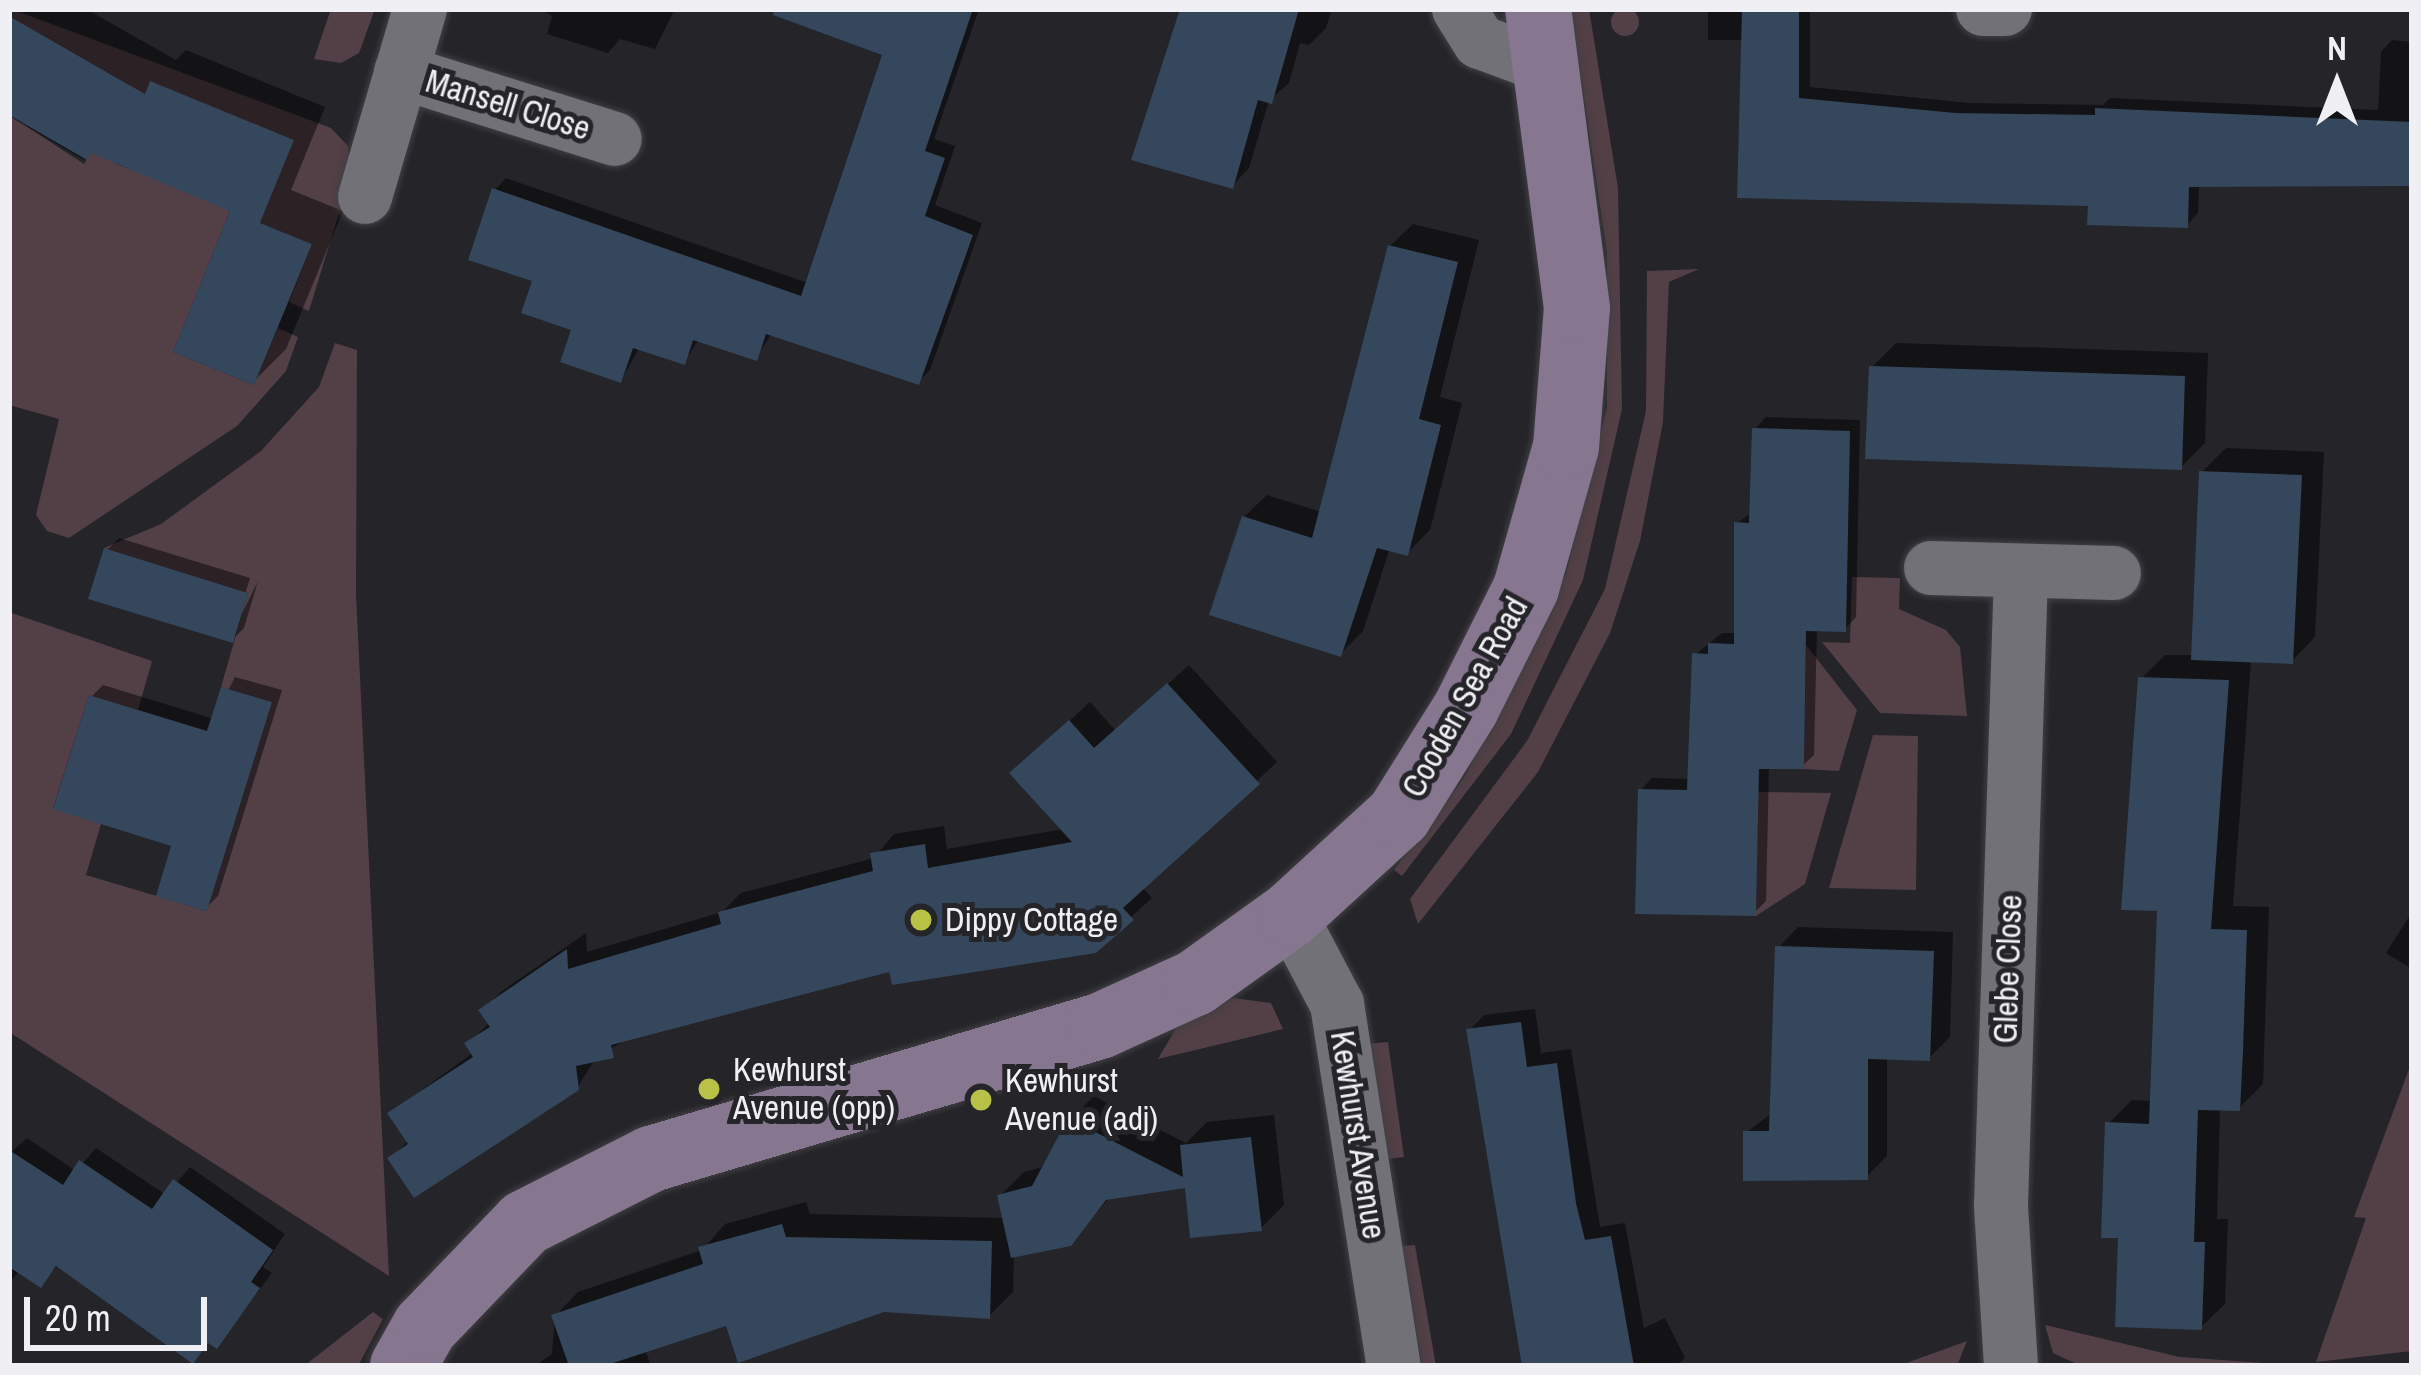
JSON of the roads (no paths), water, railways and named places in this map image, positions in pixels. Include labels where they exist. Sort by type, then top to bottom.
[{"type":"main road","name":"Cooden Sea Road","points":[[403,1366],[425,1328],[526,1223],[651,1159],[1100,1026],[1195,983],[1290,915],[1399,815],[1466,708],[1526,587],[1566,447],[1577,308],[1543,38]]},
{"type":"street","name":"Mansell Close","points":[[365,197],[420,9]]},
{"type":"street","name":"Cooden Sea Road","points":[[1459,9],[1480,42],[1543,38]]},
{"type":"street","points":[[1983,9],[2005,9]]},
{"type":"street","name":"Mansell Close","points":[[401,72],[615,139]]},
{"type":"street","points":[[1931,568],[2114,573]]},
{"type":"street","name":"Glebe Close","points":[[2011,1366],[2001,1205],[2021,571]]},
{"type":"street","name":"Kewhurst Avenue","points":[[1290,915],[1337,1004],[1394,1366]]},
{"type":"place","name":"Dippy Cottage","points":[[921,920]]},
{"type":"place","name":"Kewhurst Avenue (opp)","points":[[709,1089]]},
{"type":"place","name":"Kewhurst Avenue (adj)","points":[[981,1100]]}]
